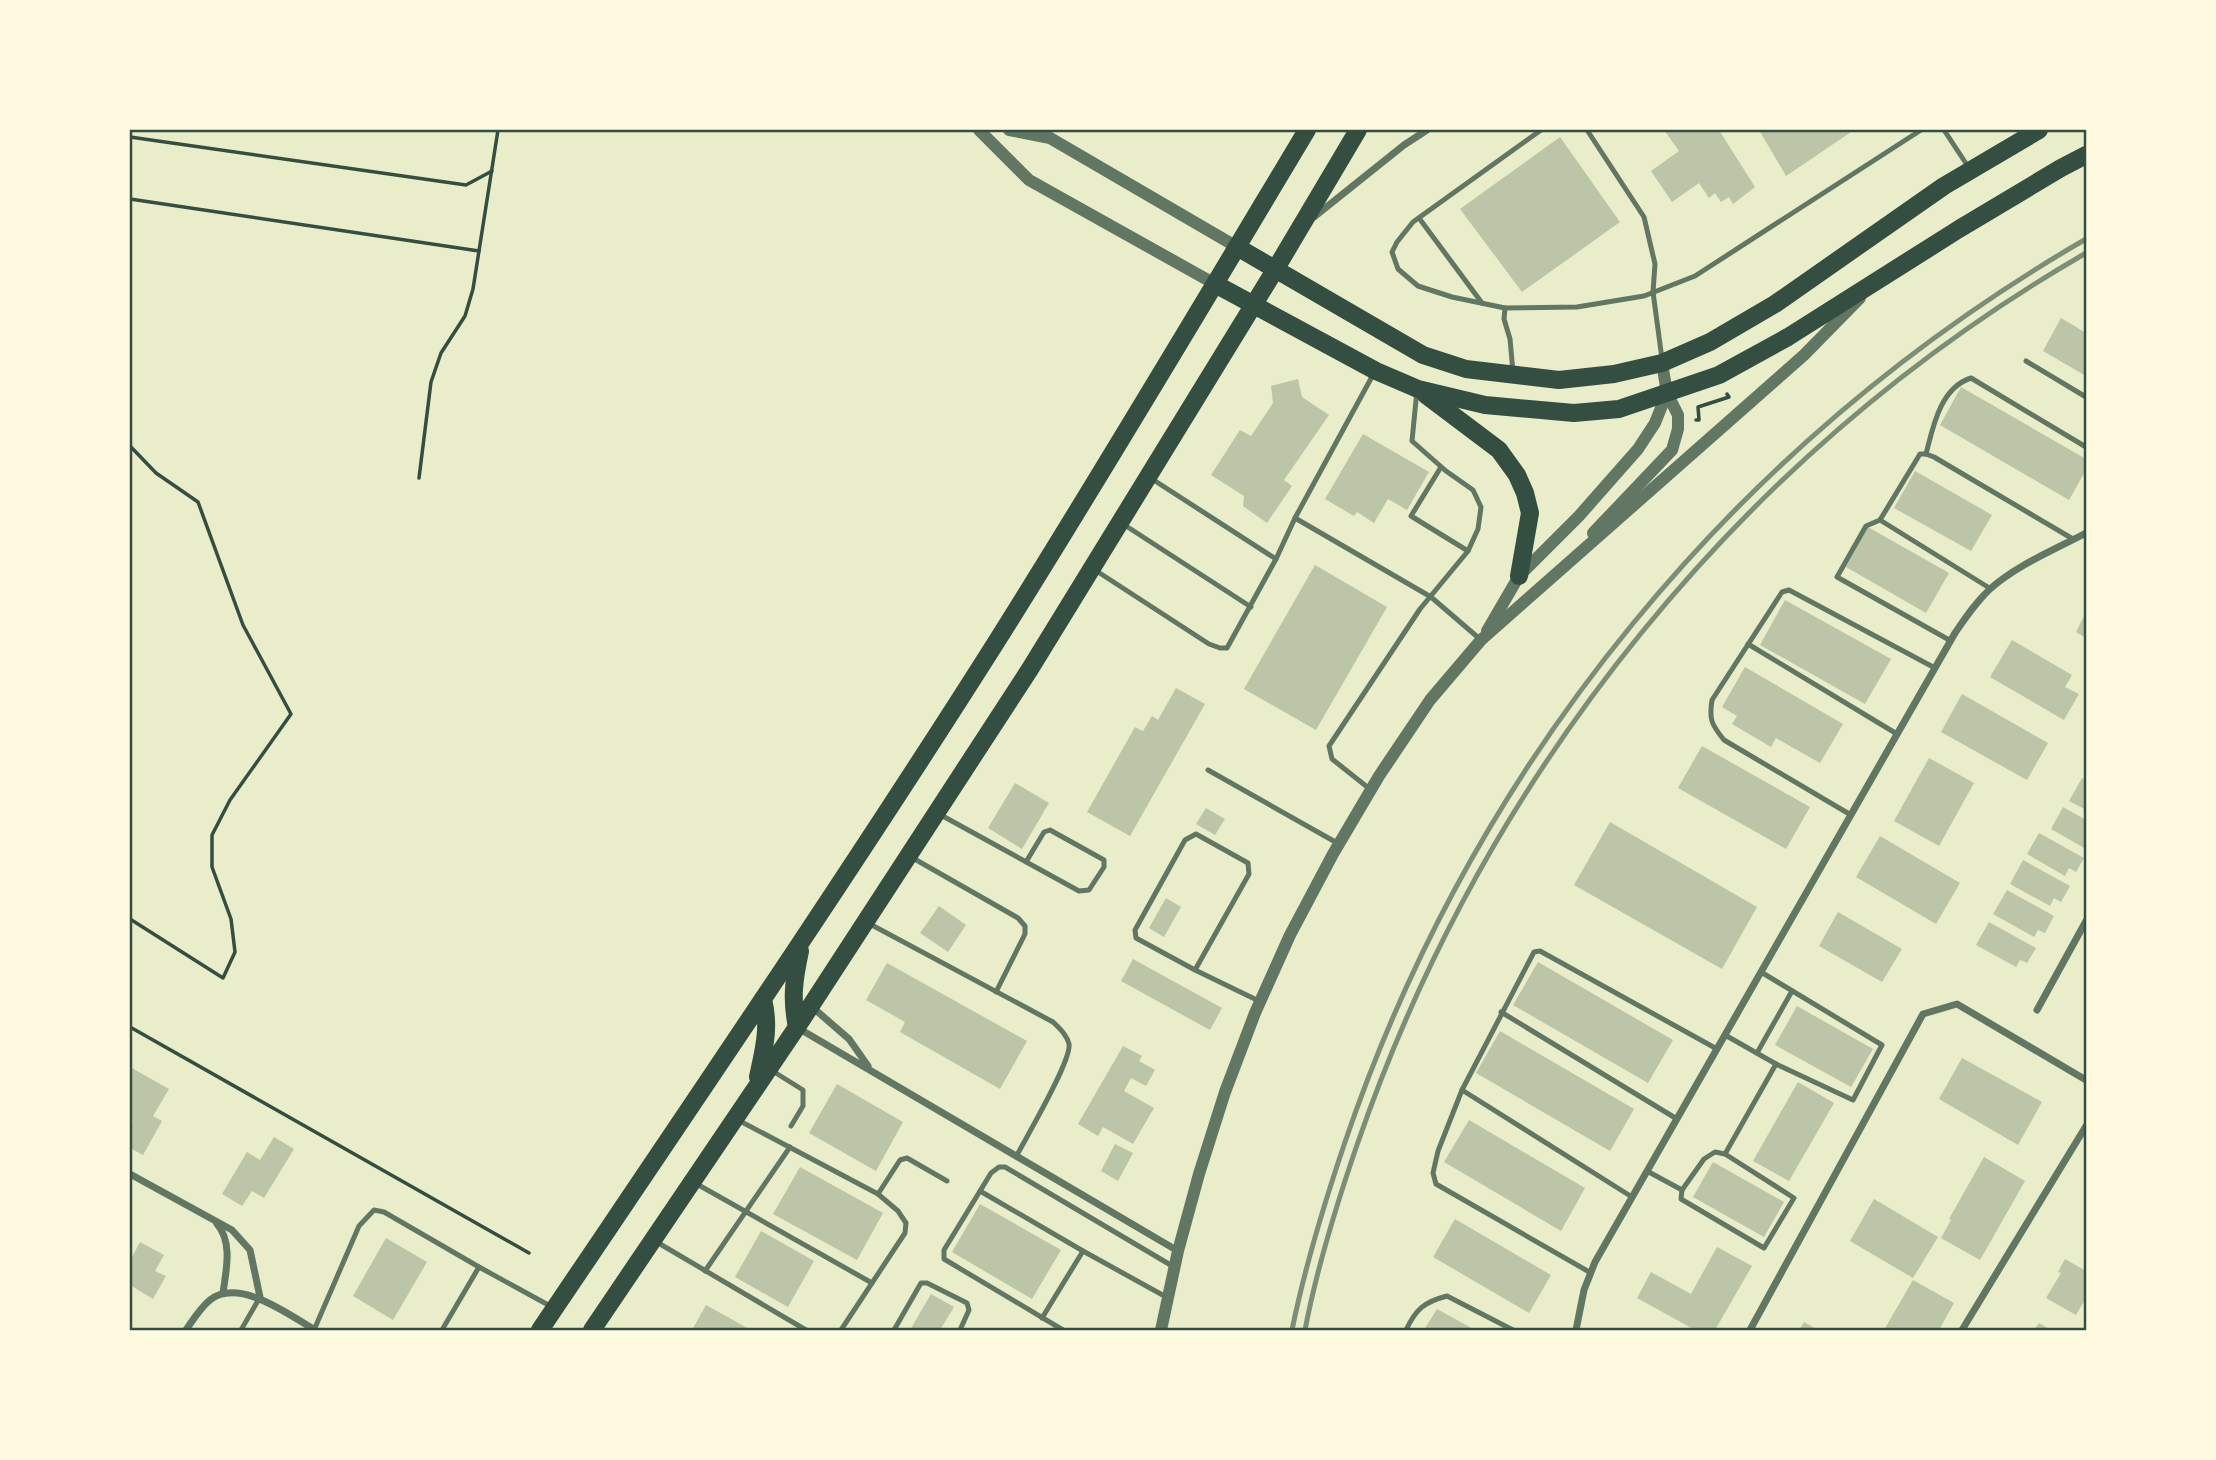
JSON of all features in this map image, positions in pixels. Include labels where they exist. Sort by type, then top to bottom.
[{"type":"main road","points":[[540,1331],[763,999],[995,645],[1307,130]]},
{"type":"main road","points":[[593,1330],[811,1006],[1020,685],[1254,305],[1358,130]]},
{"type":"main road","points":[[1237,247],[1423,355],[1466,369],[1559,380],[1614,373],[1662,363],[1710,342],[1775,304],[1944,186],[2039,130]]},
{"type":"main road","points":[[1215,284],[1376,371],[1418,389],[1485,405],[1574,412],[1619,409],[1719,375],[1788,337],[1959,229],[2087,155]]},
{"type":"main road","points":[[1418,389],[1499,450],[1517,475],[1530,513],[1519,576]]},
{"type":"main road","points":[[797,1027],[793,988],[802,940]]},
{"type":"main road","points":[[756,1088],[768,1018],[763,999]]},
{"type":"street","points":[[979,130],[1029,180],[1215,284]]},
{"type":"street","points":[[1009,130],[1050,138],[1237,247]]},
{"type":"street","points":[[1302,226],[1404,145],[1427,130]]},
{"type":"street","points":[[1161,1331],[1174,1267],[1199,1174],[1225,1092],[1261,1002],[1290,935],[1339,844],[1430,700],[1481,640],[1804,355],[1875,283]]},
{"type":"street","points":[[1572,561],[1593,533],[1672,450],[1678,429],[1678,415],[1667,393],[1662,363]]},
{"type":"street","points":[[1481,640],[1519,576],[1579,516],[1638,449],[1655,423],[1667,393]]},
{"type":"street","points":[[1576,1331],[1580,1304],[1591,1273],[1632,1197],[1971,609],[2013,572],[2087,533]]},
{"type":"street","points":[[2037,1010],[2087,921]]},
{"type":"street","points":[[1750,1331],[1923,1014],[1957,1004],[2087,1080]]},
{"type":"street","points":[[811,1006],[849,1039],[870,1069]]},
{"type":"street","points":[[797,1027],[1178,1251]]},
{"type":"street","points":[[1962,1331],[2087,1126]]},
{"type":"street","points":[[130,1174],[232,1230],[250,1250],[260,1297]]},
{"type":"street","points":[[214,1221],[224,1232],[227,1259],[223,1293]]},
{"type":"street","points":[[186,1331],[200,1310],[223,1293],[260,1297],[315,1330]]},
{"type":"lane","points":[[1541,130],[1419,218],[1397,242],[1392,252],[1398,269],[1418,286],[1452,297],[1505,308],[1577,307],[1644,296],[1695,276],[1921,130]]},
{"type":"lane","points":[[1587,130],[1644,217],[1655,264],[1653,292],[1662,363]]},
{"type":"lane","points":[[1944,130],[1971,170]]},
{"type":"lane","points":[[1419,218],[1482,303]]},
{"type":"lane","points":[[1505,308],[1504,318],[1510,340],[1513,375]]},
{"type":"lane","points":[[2026,361],[2087,397]]},
{"type":"lane","points":[[1092,568],[1209,643],[1227,648],[1376,371]]},
{"type":"lane","points":[[1926,454],[1939,408],[1955,389],[1970,378],[2087,447]]},
{"type":"lane","points":[[1371,790],[1332,759],[1329,746],[1420,609],[1468,551],[1478,529],[1481,507],[1473,490],[1441,467],[1412,441],[1418,389]]},
{"type":"lane","points":[[1951,641],[1836,576],[1866,526],[1880,520],[1920,454],[1926,454],[2074,540]]},
{"type":"lane","points":[[1441,467],[1411,516],[1468,551]]},
{"type":"lane","points":[[1149,476],[1276,559]]},
{"type":"lane","points":[[1295,518],[1431,597],[1481,640]]},
{"type":"lane","points":[[1880,520],[1991,589]]},
{"type":"lane","points":[[1120,523],[1251,607]]},
{"type":"lane","points":[[1851,815],[1724,740],[1709,717],[1712,699],[1782,592],[1788,590],[1935,668]]},
{"type":"lane","points":[[1748,644],[1897,734]]},
{"type":"lane","points":[[1208,770],[1339,844]]},
{"type":"lane","points":[[936,813],[1079,891],[1089,890],[1104,867],[1104,860],[1050,830],[1044,832],[1026,862]]},
{"type":"lane","points":[[1195,970],[1249,874],[1248,863],[1196,834],[1185,840],[1135,930],[1136,938],[1195,970],[1261,1002]]},
{"type":"lane","points":[[909,856],[1017,918],[1025,926],[1025,934],[996,992]]},
{"type":"lane","points":[[866,922],[1053,1022],[1065,1034],[1070,1046],[1065,1064],[1017,1155]]},
{"type":"lane","points":[[1591,1273],[1436,1184],[1433,1173],[1438,1151],[1462,1090],[1534,952],[1540,951],[1717,1049]]},
{"type":"lane","points":[[1725,1035],[1776,1064],[1853,1100],[1882,1045],[1761,972]]},
{"type":"lane","points":[[1756,1053],[1792,991]]},
{"type":"lane","points":[[1501,1012],[1677,1119]]},
{"type":"lane","points":[[1725,1154],[1776,1064]]},
{"type":"lane","points":[[768,1068],[803,1090],[803,1106],[791,1126]]},
{"type":"lane","points":[[1462,1090],[1632,1197]]},
{"type":"lane","points":[[735,1118],[878,1194],[898,1211],[905,1223],[905,1233],[841,1331]]},
{"type":"lane","points":[[705,1271],[790,1147]]},
{"type":"lane","points":[[1715,1152],[1725,1154],[1794,1198],[1764,1248],[1682,1199],[1682,1190],[1704,1159],[1715,1152]]},
{"type":"lane","points":[[878,1194],[900,1160],[907,1158],[947,1181]]},
{"type":"lane","points":[[1063,1331],[944,1259],[944,1250],[979,1191],[991,1173],[999,1167],[1005,1167],[1174,1267]]},
{"type":"lane","points":[[1647,1171],[1682,1190]]},
{"type":"lane","points":[[692,1182],[872,1283]]},
{"type":"lane","points":[[979,1191],[1168,1298]]},
{"type":"lane","points":[[315,1330],[359,1226],[374,1210],[384,1212],[555,1308]]},
{"type":"lane","points":[[653,1240],[806,1331]]},
{"type":"lane","points":[[1042,1318],[1083,1251]]},
{"type":"lane","points":[[442,1331],[479,1267]]},
{"type":"lane","points":[[894,1331],[921,1283],[927,1283],[967,1303],[969,1310],[960,1331]]},
{"type":"lane","points":[[1406,1331],[1413,1314],[1435,1299],[1447,1296],[1513,1331]]},
{"type":"lane","points":[[241,1331],[260,1297]]},
{"type":"path","points":[[419,478],[435,367],[441,352],[465,316],[473,289],[498,130]]},
{"type":"path","points":[[130,137],[467,186],[492,171]]},
{"type":"path","points":[[130,199],[478,251]]},
{"type":"path","points":[[1696,420],[1699,420],[1698,407],[1729,397],[1727,394]]},
{"type":"path","points":[[130,446],[156,473],[198,502],[243,625],[290,715],[230,800],[212,835],[212,867],[231,919],[235,952],[223,978],[130,919]]},
{"type":"path","points":[[130,1027],[529,1253]]},
{"type":"building","points":[[1664,130],[1719,130],[1755,187],[1733,204],[1729,197],[1721,202],[1715,193],[1709,198],[1699,183],[1672,202],[1651,171],[1679,151]]},
{"type":"building","points":[[1759,130],[1854,130],[1786,176]]},
{"type":"building","points":[[1560,137],[1620,222],[1522,292],[1460,209]]},
{"type":"building","points":[[2061,318],[2086,333],[2086,376],[2043,351]]},
{"type":"building","points":[[1298,379],[1302,397],[1329,415],[1284,480],[1292,486],[1267,523],[1243,506],[1244,496],[1211,475],[1240,430],[1251,436],[1273,403],[1271,386]]},
{"type":"building","points":[[1961,387],[2086,459],[2086,470],[2069,500],[1940,425]]},
{"type":"building","points":[[1363,434],[1429,472],[1407,510],[1388,499],[1374,523],[1357,512],[1354,516],[1325,499]]},
{"type":"building","points":[[1915,471],[1992,515],[1971,551],[1894,508]]},
{"type":"building","points":[[1868,527],[1949,573],[1926,613],[1846,567]]},
{"type":"building","points":[[1315,565],[1387,607],[1316,730],[1244,689]]},
{"type":"building","points":[[1785,600],[1891,659],[1865,704],[1760,645]]},
{"type":"building","points":[[2086,612],[2086,638],[2076,632]]},
{"type":"building","points":[[2012,640],[2072,675],[2065,687],[2079,694],[2064,720],[1990,677]]},
{"type":"building","points":[[1745,667],[1843,724],[1820,763],[1776,738],[1771,747],[1732,724],[1737,716],[1722,707]]},
{"type":"building","points":[[1176,688],[1205,704],[1130,836],[1087,812],[1135,727],[1143,731],[1152,716],[1158,720]]},
{"type":"building","points":[[1962,694],[2048,743],[2027,780],[1941,732]]},
{"type":"building","points":[[1702,746],[1810,807],[1786,849],[1678,788]]},
{"type":"building","points":[[1929,758],[1974,783],[1939,846],[1894,821]]},
{"type":"building","points":[[2082,778],[2086,781],[2086,810],[2069,801]]},
{"type":"building","points":[[1015,783],[1049,803],[1022,849],[988,828]]},
{"type":"building","points":[[2063,807],[2086,820],[2086,849],[2051,829]]},
{"type":"building","points":[[1206,808],[1225,819],[1215,835],[1196,824]]},
{"type":"building","points":[[1610,822],[1757,907],[1722,969],[1574,885]]},
{"type":"building","points":[[2039,833],[2084,858],[2076,872],[2069,868],[2065,876],[2027,854]]},
{"type":"building","points":[[1880,836],[1960,883],[1936,924],[1856,877]]},
{"type":"building","points":[[2023,860],[2070,886],[2061,902],[2054,898],[2050,906],[2010,884]]},
{"type":"building","points":[[2007,890],[2054,916],[2045,933],[2038,930],[2034,937],[1993,914]]},
{"type":"building","points":[[1166,898],[1181,907],[1164,937],[1149,928]]},
{"type":"building","points":[[939,906],[966,925],[948,952],[920,933]]},
{"type":"building","points":[[1838,912],[1902,949],[1882,982],[1819,946]]},
{"type":"building","points":[[1989,922],[2036,948],[2027,963],[2020,960],[2016,967],[1976,945]]},
{"type":"building","points":[[1133,959],[1222,1008],[1210,1030],[1121,981]]},
{"type":"building","points":[[1538,962],[1673,1040],[1648,1083],[1513,1005]]},
{"type":"building","points":[[887,963],[1027,1041],[1000,1089],[900,1032],[905,1022],[866,1000]]},
{"type":"building","points":[[1797,1006],[1873,1049],[1851,1087],[1775,1045]]},
{"type":"building","points":[[1500,1031],[1634,1109],[1610,1151],[1476,1073]]},
{"type":"building","points":[[1123,1046],[1142,1056],[1139,1061],[1155,1070],[1146,1086],[1131,1078],[1124,1091],[1154,1108],[1133,1144],[1103,1127],[1098,1136],[1078,1124]]},
{"type":"building","points":[[1962,1058],[2042,1102],[2018,1145],[1939,1099]]},
{"type":"building","points":[[130,1067],[169,1089],[153,1116],[162,1121],[143,1155],[130,1148],[130,1127],[133,1121],[130,1120]]},
{"type":"building","points":[[1798,1082],[1834,1103],[1789,1181],[1753,1161]]},
{"type":"building","points":[[837,1084],[903,1122],[876,1171],[809,1133]]},
{"type":"building","points":[[1469,1120],[1585,1188],[1561,1231],[1444,1162]]},
{"type":"building","points":[[274,1137],[294,1149],[264,1198],[252,1191],[242,1206],[222,1194],[247,1152],[260,1160]]},
{"type":"building","points":[[1115,1144],[1133,1153],[1118,1181],[1101,1171]]},
{"type":"building","points":[[1984,1157],[2025,1181],[1980,1260],[1941,1238]]},
{"type":"building","points":[[1713,1162],[1784,1202],[1764,1237],[1693,1197]]},
{"type":"building","points":[[800,1167],[883,1213],[857,1260],[773,1214]]},
{"type":"building","points":[[1874,1199],[1938,1237],[1913,1278],[1850,1241]]},
{"type":"building","points":[[980,1204],[1061,1250],[1032,1299],[952,1252]]},
{"type":"building","points":[[1455,1219],[1551,1275],[1529,1313],[1433,1257]]},
{"type":"building","points":[[761,1231],[814,1261],[788,1307],[735,1277]]},
{"type":"building","points":[[386,1238],[427,1262],[393,1320],[353,1296]]},
{"type":"building","points":[[140,1242],[164,1255],[155,1271],[166,1276],[153,1299],[130,1285],[130,1261]]},
{"type":"building","points":[[1717,1247],[1752,1266],[1715,1330],[1695,1330],[1637,1298],[1651,1272],[1691,1294]]},
{"type":"building","points":[[2065,1259],[2086,1271],[2086,1298],[2076,1315],[2046,1298],[2061,1273],[2058,1272]]},
{"type":"building","points":[[1913,1280],[1954,1303],[1939,1330],[1884,1330]]},
{"type":"building","points":[[931,1294],[954,1307],[940,1330],[910,1330]]},
{"type":"building","points":[[706,1305],[751,1330],[692,1330]]},
{"type":"building","points":[[1437,1309],[1475,1330],[1424,1330]]},
{"type":"building","points":[[1804,1322],[1818,1330],[1799,1330]]},
{"type":"building","points":[[2039,1323],[2051,1330],[2034,1330]]},
{"type":"railway","points":[[1292,1330],[1309,1259],[1337,1165],[1400,1002],[1467,868],[1545,742],[1633,623],[1732,513],[1841,412],[1959,320],[2086,239]]},
{"type":"railway","points":[[1305,1330],[1321,1260],[1349,1168],[1411,1007],[1477,876],[1554,751],[1641,633],[1739,524],[1846,423],[1961,333],[2086,253]]}]
